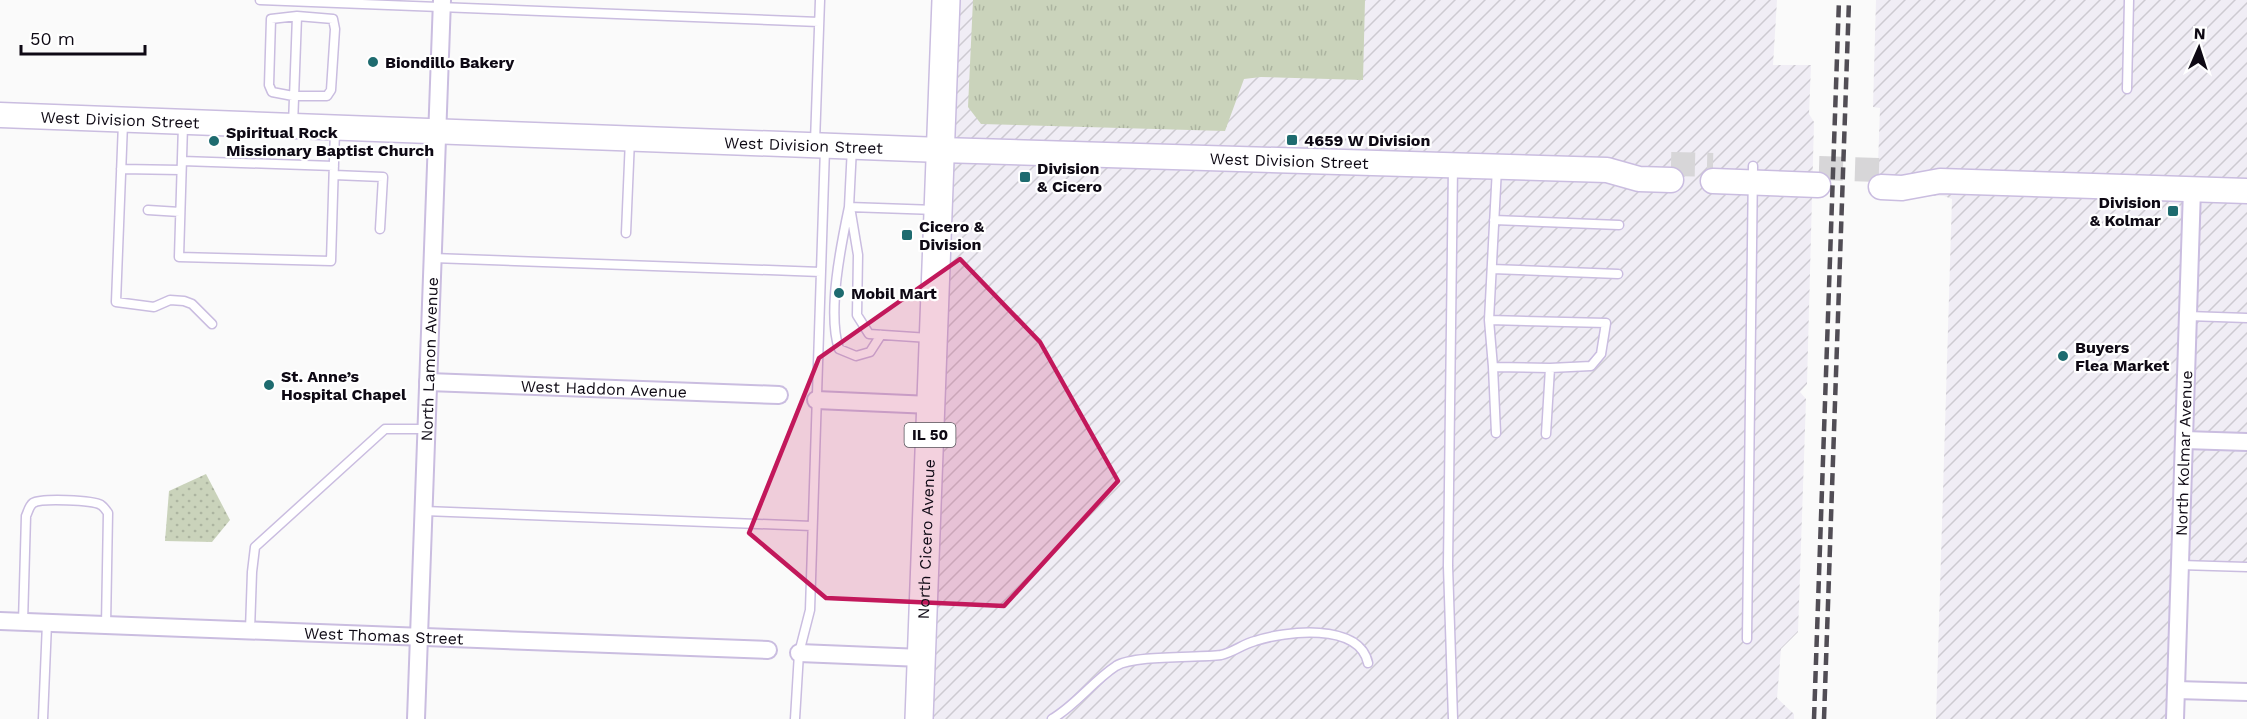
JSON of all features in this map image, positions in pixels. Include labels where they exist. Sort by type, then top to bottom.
[{"type":"main road","name":"North Cicero Avenue","points":[[920,719],[946,0]]},
{"type":"main road","name":"West Division Street","points":[[0,114],[820,146],[1607,170],[1639,179],[1671,172]]},
{"type":"main road","points":[[1713,173],[1818,176]]},
{"type":"main road","points":[[1881,179],[1902,188],[1940,181],[2247,191]]},
{"type":"street","name":"North Lamon Avenue","points":[[416,719],[442,4]]},
{"type":"street","name":"North Kolmar Avenue","points":[[2175,719],[2192,189]]},
{"type":"street","name":"West Haddon Avenue","points":[[428,382],[779,394]]},
{"type":"street","points":[[816,400],[931,405]]},
{"type":"street","points":[[2184,440],[2247,442]]},
{"type":"street","name":"West Thomas Street","points":[[0,621],[768,650]]},
{"type":"street","points":[[799,653],[922,658]]},
{"type":"street","points":[[2176,690],[2247,692]]},
{"type":"lane","points":[[260,0],[442,4],[819,22]]},
{"type":"lane","points":[[795,719],[799,653],[810,610],[813,526],[821,272],[820,0]]},
{"type":"lane","points":[[2127,89],[2129,0]]},
{"type":"lane","points":[[293,126],[297,16]]},
{"type":"lane","points":[[297,16],[333,19],[335,29],[331,90],[327,96],[293,96],[272,92],[269,85],[271,18],[297,16]]},
{"type":"lane","points":[[123,119],[116,302],[154,307],[170,300],[184,301],[192,304],[212,324]]},
{"type":"lane","points":[[183,122],[179,257],[331,261],[335,127]]},
{"type":"lane","points":[[626,233],[630,139]]},
{"type":"lane","points":[[852,147],[849,207],[839,254],[834,334],[839,349],[856,356],[870,352],[881,335]]},
{"type":"lane","points":[[121,169],[182,166],[334,170],[384,177],[380,230]]},
{"type":"lane","points":[[1453,166],[1448,566],[1453,719]]},
{"type":"lane","points":[[1496,433],[1489,320],[1497,167]]},
{"type":"lane","points":[[1747,639],[1753,174]]},
{"type":"lane","points":[[849,207],[938,210]]},
{"type":"lane","points":[[849,207],[858,255],[857,315],[869,334],[934,338]]},
{"type":"lane","points":[[148,210],[180,212]]},
{"type":"lane","points":[[1494,220],[1619,225]]},
{"type":"lane","points":[[433,258],[821,272]]},
{"type":"lane","points":[[1492,269],[1618,274]]},
{"type":"lane","points":[[2188,316],[2247,318]]},
{"type":"lane","points":[[1489,320],[1606,323],[1601,354],[1591,366],[1493,367]]},
{"type":"lane","points":[[1546,434],[1550,368]]},
{"type":"lane","points":[[250,630],[255,547],[385,429],[427,429]]},
{"type":"lane","points":[[23,622],[26,516],[33,503],[44,500],[93,502],[108,513],[106,625]]},
{"type":"lane","points":[[424,511],[813,526]]},
{"type":"lane","points":[[2180,565],[2247,567]]},
{"type":"lane","points":[[44,719],[47,623]]},
{"type":"lane","points":[[1052,719],[1071,706],[1116,666],[1135,660],[1221,655],[1231,653],[1257,640],[1290,634],[1322,633],[1345,638],[1366,655],[1368,663]]},
{"type":"highlighted area","points":[[960,259],[1040,342],[1118,481],[1004,606],[826,598],[749,533],[819,358]]},
{"type":"shaded area","points":[[960,0],[1777,0],[1773,65],[1811,65],[1809,114],[1814,122],[1807,384],[1800,392],[1806,399],[1798,632],[1781,649],[1777,698],[1794,714],[1794,719],[932,719]]},
{"type":"shaded area","points":[[1876,0],[2247,0],[2247,563],[2171,563],[2167,719],[1936,719],[1952,199],[1944,196],[1877,194],[1880,108],[1873,107]]},
{"type":"green space","points":[[973,0],[1365,0],[1363,80],[1261,77],[1244,79],[1225,131],[981,124],[968,107]]},
{"type":"green space","points":[[206,474],[230,520],[212,542],[165,541],[169,491]]},
{"type":"tunnel","points":[[1671,164],[1713,165]]},
{"type":"tunnel","points":[[1819,168],[1882,170]]},
{"type":"railway","points":[[1814,719],[1839,0]]},
{"type":"railway","points":[[1824,719],[1849,0]]},
{"type":"place","name":"Biondillo Bakery","points":[[373,62]]},
{"type":"place","name":"4659 W Division","points":[[1292,140]]},
{"type":"place","name":"Spiritual Rock Missionary Baptist Church","points":[[214,141]]},
{"type":"place","name":"Division & Cicero","points":[[1025,177]]},
{"type":"place","name":"Division & Kolmar","points":[[2173,211]]},
{"type":"place","name":"Cicero & Division","points":[[907,235]]},
{"type":"place","name":"Mobil Mart","points":[[839,293]]},
{"type":"place","name":"Buyers Flea Market","points":[[2063,356]]},
{"type":"place","name":"St. Anne’s Hospital Chapel","points":[[269,385]]}]
